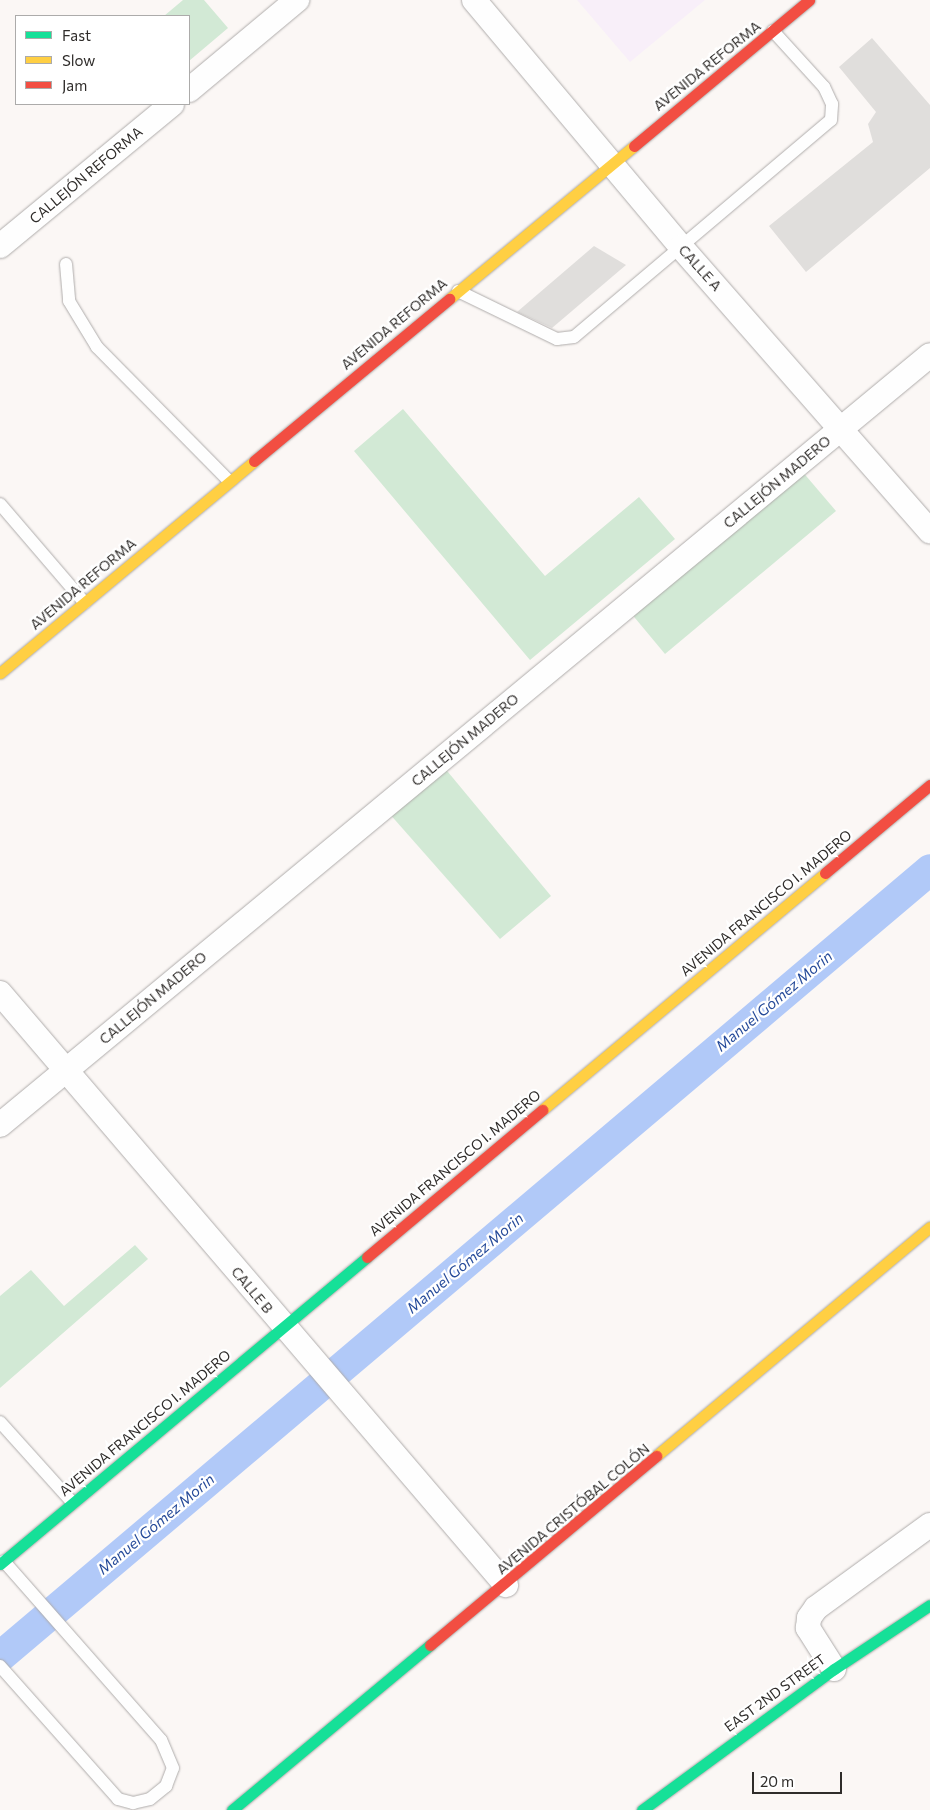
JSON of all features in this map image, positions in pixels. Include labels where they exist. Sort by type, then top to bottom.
[{"type":"main road","name":"AVENIDA REFORMA","points":[[0,673],[228,480],[810,0]]},
{"type":"main road","name":"AVENIDA FRANCISCO I. MADERO","points":[[2,1563],[930,785]]},
{"type":"main road","name":"AVENIDA CRISTÓBAL COLÓN","points":[[232,1810],[506,1584],[930,1227]]},
{"type":"main road","name":"EAST 2ND STREET","points":[[642,1810],[834,1668],[930,1605]]},
{"type":"street","points":[[190,89],[297,0]]},
{"type":"street","name":"CALLE A","points":[[474,0],[681,247],[843,428],[930,531]]},
{"type":"street","name":"CALLEJÓN REFORMA","points":[[0,246],[171,105]]},
{"type":"street","name":"CALLEJÓN MADERO","points":[[0,1125],[930,355]]},
{"type":"street","name":"CALLE B","points":[[0,993],[283,1327],[506,1584]]},
{"type":"street","points":[[834,1668],[808,1628],[808,1618],[816,1608],[930,1525]]},
{"type":"lane","points":[[458,291],[557,339],[574,337],[830,120],[832,104],[824,87],[773,31]]},
{"type":"lane","points":[[66,264],[69,301],[97,347],[228,480]]},
{"type":"lane","points":[[0,504],[85,603]]},
{"type":"lane","points":[[0,1422],[73,1503]]},
{"type":"lane","points":[[0,1666],[118,1798],[133,1803],[150,1799],[166,1786],[173,1768],[161,1740],[2,1563]]},
{"type":"shaded area","points":[[577,0],[705,0],[630,62]]},
{"type":"green space","points":[[183,0],[204,0],[228,28],[190,60],[190,15],[165,15]]},
{"type":"green space","points":[[403,409],[545,576],[639,497],[675,539],[530,660],[354,451]]},
{"type":"green space","points":[[801,470],[836,511],[665,654],[630,612]]},
{"type":"green space","points":[[443,766],[551,896],[500,939],[388,812]]},
{"type":"green space","points":[[135,1245],[148,1259],[0,1388],[0,1296],[31,1270],[64,1306]]},
{"type":"building","points":[[872,38],[930,105],[930,168],[806,272],[769,226],[873,142],[868,124],[876,112],[839,67]]},
{"type":"building","points":[[594,246],[626,265],[552,328],[517,312]]},
{"type":"waterway","name":"Manuel Gómez Morin","points":[[0,1656],[930,869]]},
{"type":"traffic: fast","points":[[0,1564],[367,1257]]},
{"type":"traffic: fast","points":[[642,1810],[834,1669],[930,1605]]},
{"type":"traffic: fast","points":[[232,1810],[430,1645]]},
{"type":"traffic: slow","points":[[449,299],[634,146]]},
{"type":"traffic: slow","points":[[0,673],[254,461]]},
{"type":"traffic: slow","points":[[542,1110],[825,873]]},
{"type":"traffic: slow","points":[[656,1456],[930,1227]]},
{"type":"traffic: jam","points":[[634,146],[809,0]]},
{"type":"traffic: jam","points":[[254,461],[449,299]]},
{"type":"traffic: jam","points":[[825,873],[930,785]]},
{"type":"traffic: jam","points":[[367,1257],[542,1110]]},
{"type":"traffic: jam","points":[[430,1645],[656,1456]]}]
